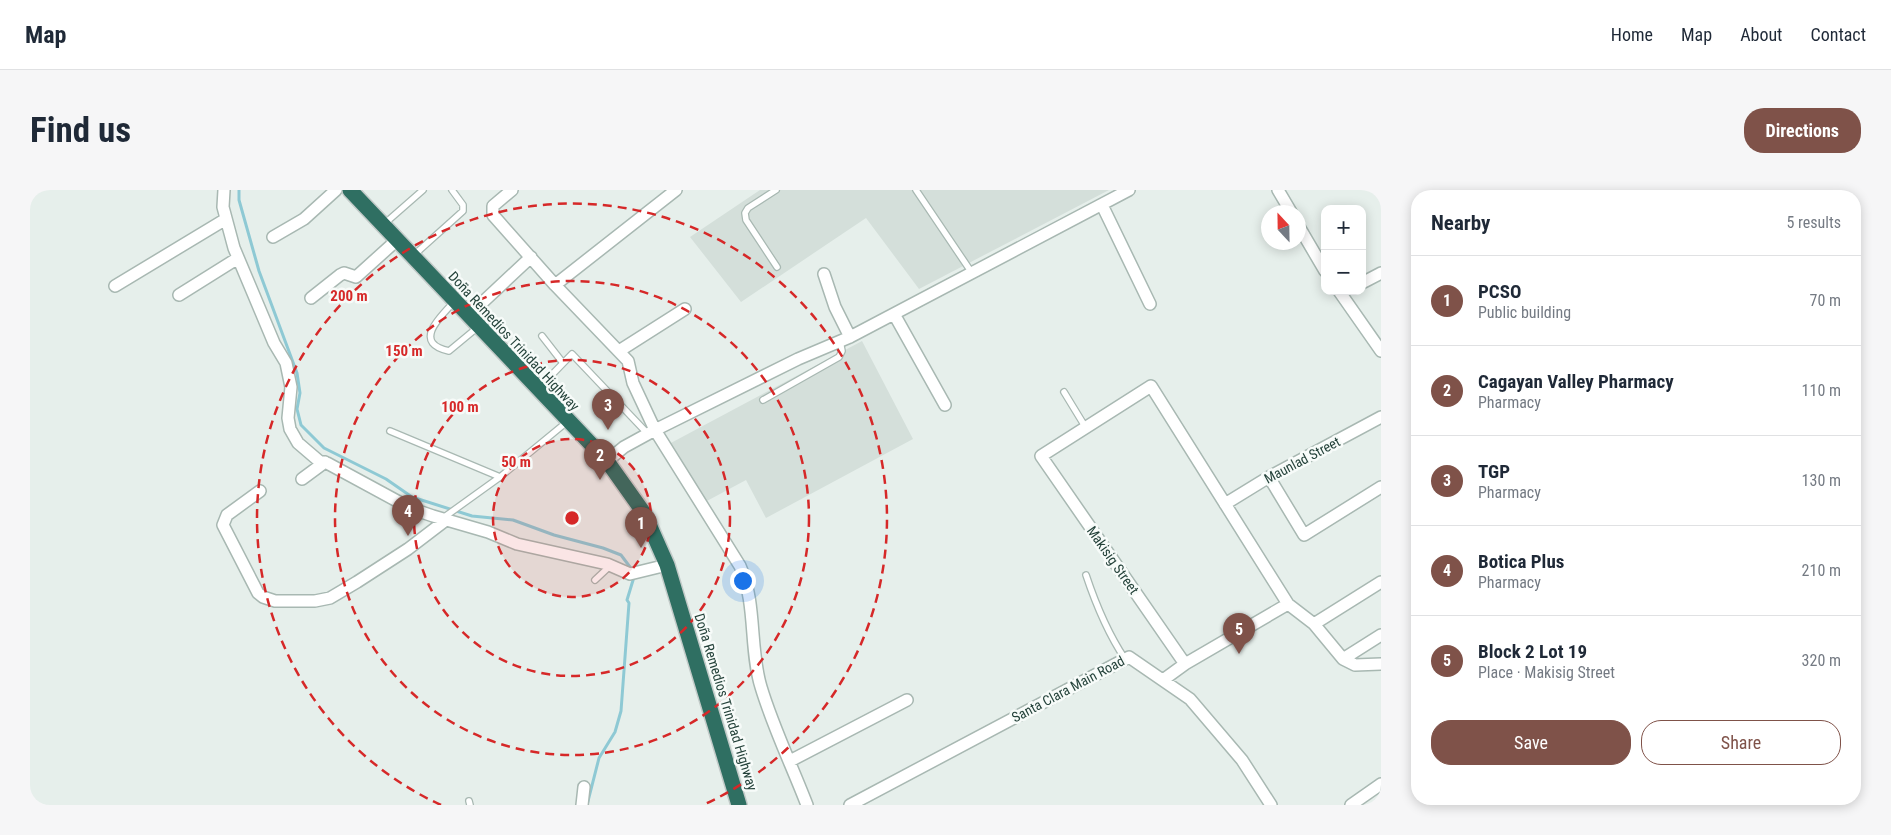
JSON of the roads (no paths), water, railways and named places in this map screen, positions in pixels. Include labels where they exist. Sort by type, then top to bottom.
[{"type":"highway","name":"Doña Remedios Trinidad Highway","points":[[350,190],[608,461],[644,513],[667,565],[739,805]]},
{"type":"street","points":[[224,190],[226,219],[238,258],[274,343],[286,363],[291,386],[288,418],[290,429],[298,443],[319,461],[325,462],[378,489],[410,508],[446,517],[517,544],[611,565],[634,573],[667,565]]},
{"type":"street","points":[[273,237],[304,219],[336,190]]},
{"type":"street","points":[[512,190],[493,206],[493,215],[555,285],[628,361],[633,383],[652,432],[745,578],[760,686],[807,805]]},
{"type":"street","points":[[555,285],[676,190]]},
{"type":"street","points":[[608,461],[624,447],[652,432],[845,339],[1129,190]]},
{"type":"street","points":[[1278,190],[1287,205]]},
{"type":"street","points":[[1102,205],[1150,304]]},
{"type":"street","points":[[115,286],[226,219]]},
{"type":"street","points":[[1306,239],[1321,264]]},
{"type":"street","points":[[311,298],[344,273],[356,277],[363,273],[397,240]]},
{"type":"street","points":[[474,321],[531,257]]},
{"type":"street","points":[[179,295],[238,258]]},
{"type":"street","points":[[824,274],[845,339]]},
{"type":"street","points":[[1366,281],[1381,274]]},
{"type":"street","points":[[1344,295],[1381,351]]},
{"type":"street","points":[[619,351],[685,309]]},
{"type":"street","points":[[894,314],[944,405]]},
{"type":"street","points":[[1086,428],[1151,386],[1288,604],[1314,624],[1343,659],[1355,665],[1381,664]]},
{"type":"street","name":"Maunlad Street","points":[[1225,504],[1269,477],[1381,417]]},
{"type":"street","name":"Makisig Street","points":[[1086,428],[1041,456],[1186,664]]},
{"type":"street","points":[[302,479],[325,462]]},
{"type":"street","points":[[1269,477],[1304,535],[1381,486]]},
{"type":"street","points":[[260,492],[227,515],[223,525],[258,593],[275,602],[315,601],[330,598],[408,550],[446,517]]},
{"type":"street","points":[[1314,624],[1381,582]]},
{"type":"street","points":[[1163,680],[1186,664],[1288,604]]},
{"type":"street","points":[[1343,659],[1381,635]]},
{"type":"street","name":"Santa Clara Main Road","points":[[850,805],[1129,657],[1190,700],[1242,760],[1271,805]]},
{"type":"street","points":[[790,761],[907,700]]},
{"type":"street","points":[[1351,805],[1381,784]]},
{"type":"street","points":[[582,805],[584,787]]},
{"type":"lane","points":[[383,225],[423,190]]},
{"type":"lane","points":[[412,257],[463,211],[463,205],[452,190]]},
{"type":"lane","points":[[776,190],[748,208],[745,213],[746,220],[777,267]]},
{"type":"lane","points":[[916,190],[972,273]]},
{"type":"lane","points":[[455,300],[434,323],[430,332],[432,340],[439,348],[450,351],[474,321]]},
{"type":"lane","points":[[542,336],[563,363]]},
{"type":"lane","points":[[764,400],[839,358],[845,339]]},
{"type":"lane","points":[[538,389],[572,354],[652,432]]},
{"type":"lane","points":[[1064,392],[1086,428]]},
{"type":"lane","points":[[446,517],[500,477],[568,421]]},
{"type":"lane","points":[[390,431],[500,477]]},
{"type":"lane","points":[[595,580],[611,565]]},
{"type":"lane","points":[[1086,575],[1098,612],[1112,640],[1125,659]]},
{"type":"waterway","points":[[239,190],[239,200],[259,271],[297,373],[300,393],[297,409],[301,425],[324,448],[386,479],[412,497],[472,516],[513,520],[554,535],[603,548],[621,555],[633,571]]},
{"type":"waterway","points":[[587,805],[599,758],[615,732],[621,711],[629,603],[627,600],[634,577]]},
{"type":"place","name":"TGP","points":[[608,430]]},
{"type":"place","name":"Cagayan Valley Pharmacy","points":[[600,480]]},
{"type":"place","name":"Botica Plus","points":[[408,536]]},
{"type":"place","name":"PCSO","points":[[641,548]]},
{"type":"place","name":"Block 2 Lot 19","points":[[1239,654]]}]
